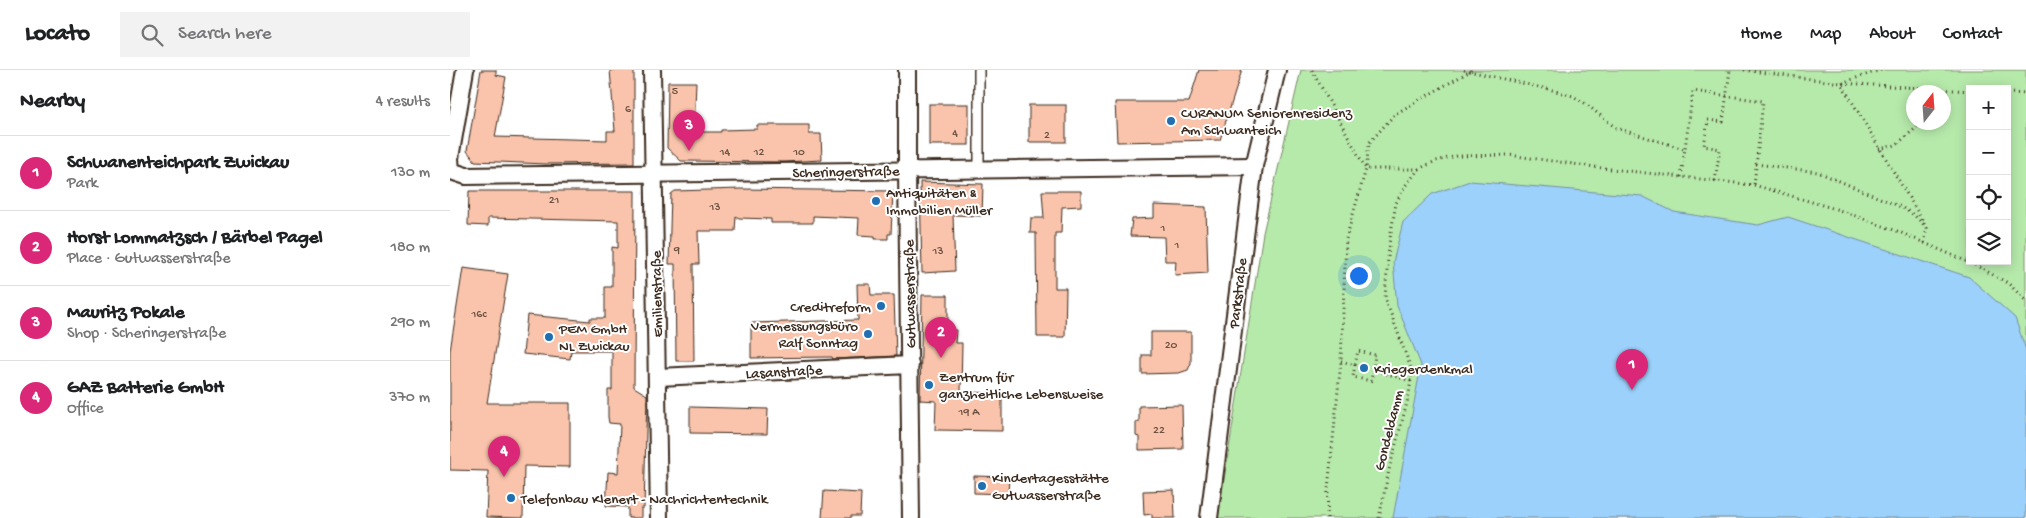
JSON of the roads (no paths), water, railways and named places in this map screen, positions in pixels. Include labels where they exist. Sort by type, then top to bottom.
[{"type":"street","points":[[450,158],[465,70]]},
{"type":"street","name":"Emilienstraße","points":[[652,70],[659,518]]},
{"type":"street","name":"Gutwasserstraße","points":[[907,70],[911,518]]},
{"type":"street","name":"Parkstraße","points":[[1209,518],[1254,166],[1278,70]]},
{"type":"street","name":"Scheringerstraße","points":[[450,158],[451,171],[466,176],[1254,166]]},
{"type":"street","name":"Lasanstraße","points":[[658,377],[910,365]]},
{"type":"lane","points":[[979,70],[979,168]]},
{"type":"water","points":[[1470,181],[1642,196],[1674,212],[1758,225],[1788,217],[1969,277],[2015,318],[2026,350],[2026,518],[1393,518],[1421,365],[1397,306],[1393,262],[1403,222],[1432,194]]},
{"type":"place","name":"CURANUM Seniorenresidenz Am Schwanteich","points":[[1171,121]]},
{"type":"place","name":"Mauritz Pokale","points":[[689,151]]},
{"type":"place","name":"Antiquitäten & Immobilien Müller","points":[[876,201]]},
{"type":"place","name":"Creditreform","points":[[881,306]]},
{"type":"place","name":"Vermessungsbüro Ralf Sonntag","points":[[868,334]]},
{"type":"place","name":"PEM GmbH NL Zwickau","points":[[549,337]]},
{"type":"place","name":"Horst Lommatzsch / Bärbel Pagel","points":[[941,358]]},
{"type":"place","name":"Kriegerdenkmal","points":[[1364,368]]},
{"type":"place","name":"Zentrum für ganzheitliche Lebensweise","points":[[929,385]]},
{"type":"place","name":"Schwanenteichpark Zwickau","points":[[1632,390]]},
{"type":"place","name":"GAZ Batterie GmbH","points":[[504,477]]},
{"type":"place","name":"Kindertagesstätte Gutwasserstraße","points":[[982,486]]},
{"type":"place","name":"Telefonbau Klenert - Nachrichtentechnik","points":[[511,498]]}]
